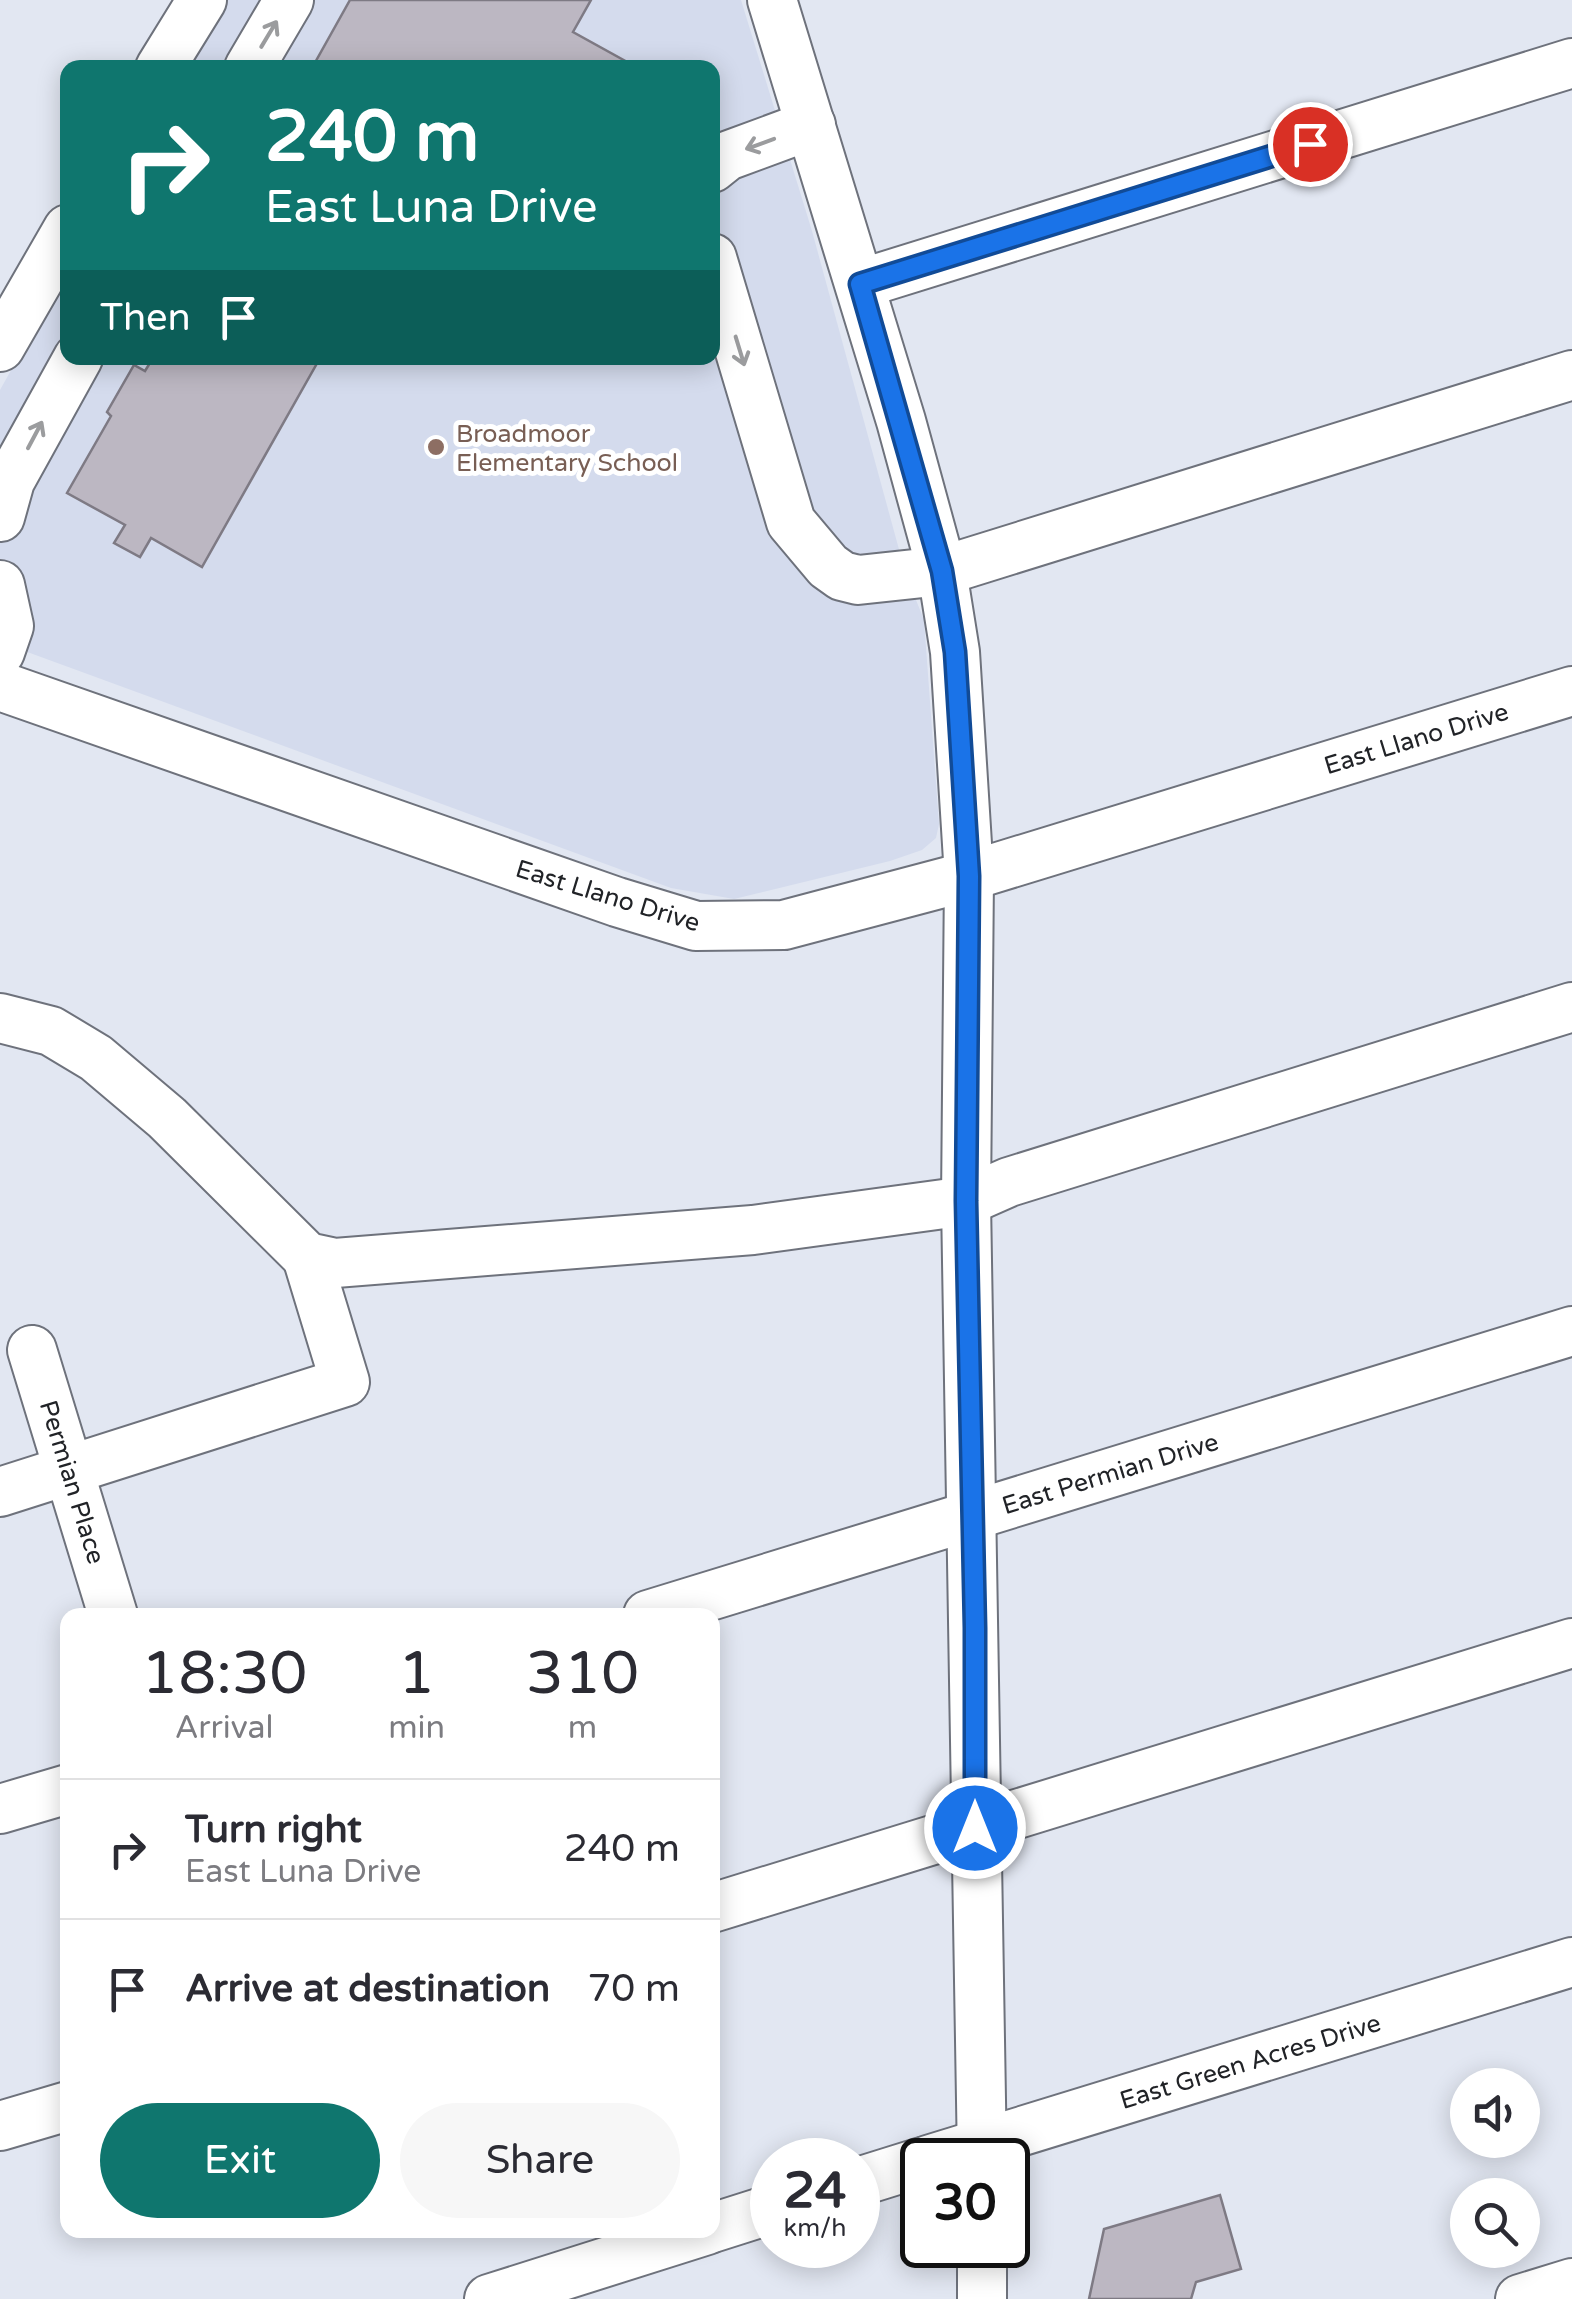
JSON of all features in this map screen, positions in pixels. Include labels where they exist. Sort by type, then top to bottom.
[{"type":"street","points":[[165,60],[202,0]]},
{"type":"street","points":[[254,60],[289,0]]},
{"type":"street","points":[[772,0],[860,284],[942,571],[955,652],[969,876],[966,1201],[982,2138]]},
{"type":"street","points":[[860,284],[1572,63]]},
{"type":"street","points":[[720,162],[810,125]]},
{"type":"street","points":[[0,347],[60,243]]},
{"type":"street","points":[[720,285],[791,522],[828,566],[842,576],[858,580],[942,571],[1572,375]]},
{"type":"street","points":[[0,516],[10,481],[74,365]]},
{"type":"street","points":[[0,586],[9,626],[0,652]]},
{"type":"street","name":"East Llano Drive","points":[[0,686],[617,902],[696,926],[784,925],[969,876],[1572,691]]},
{"type":"street","points":[[307,1257],[334,1263],[753,1230],[966,1201],[1009,1182],[1572,1007]]},
{"type":"street","points":[[0,1018],[51,1031],[96,1058],[167,1118],[307,1257],[345,1382],[0,1492]]},
{"type":"street","name":"East Permian Drive","points":[[671,1608],[1572,1331]]},
{"type":"street","name":"Permian Place","points":[[32,1350],[111,1608]]},
{"type":"street","points":[[720,1906],[1572,1643]]},
{"type":"street","points":[[0,1809],[60,1790]]},
{"type":"street","name":"East Green Acres Drive","points":[[1023,2138],[1572,1962]]},
{"type":"street","points":[[0,2126],[60,2108]]},
{"type":"street","points":[[720,2226],[750,2216]]},
{"type":"street","points":[[490,2299],[682,2238]]},
{"type":"street","points":[[982,2268],[982,2299]]},
{"type":"street","points":[[1520,2299],[1572,2283]]},
{"type":"shaded area","name":"Broadmoor Elementary School","points":[[223,0],[741,0],[812,231],[906,575],[924,620],[939,824],[936,838],[922,850],[890,861],[734,899],[671,888],[0,642],[0,390],[60,283],[60,365],[720,365],[720,60],[184,60]]},
{"type":"building","points":[[350,0],[591,0],[573,32],[624,60],[316,60]]},
{"type":"building","points":[[134,365],[145,371],[149,365],[316,365],[202,567],[151,538],[140,557],[114,543],[125,525],[67,493],[111,416],[107,412]]},
{"type":"building","points":[[1220,2195],[1241,2269],[1196,2282],[1191,2299],[1089,2299],[1104,2229]]},
{"type":"place","name":"Broadmoor Elementary School","points":[[436,447]]},
{"type":"route","points":[[975,1828],[966,1201],[969,876],[955,652],[942,571],[860,284],[1310,144]]}]
